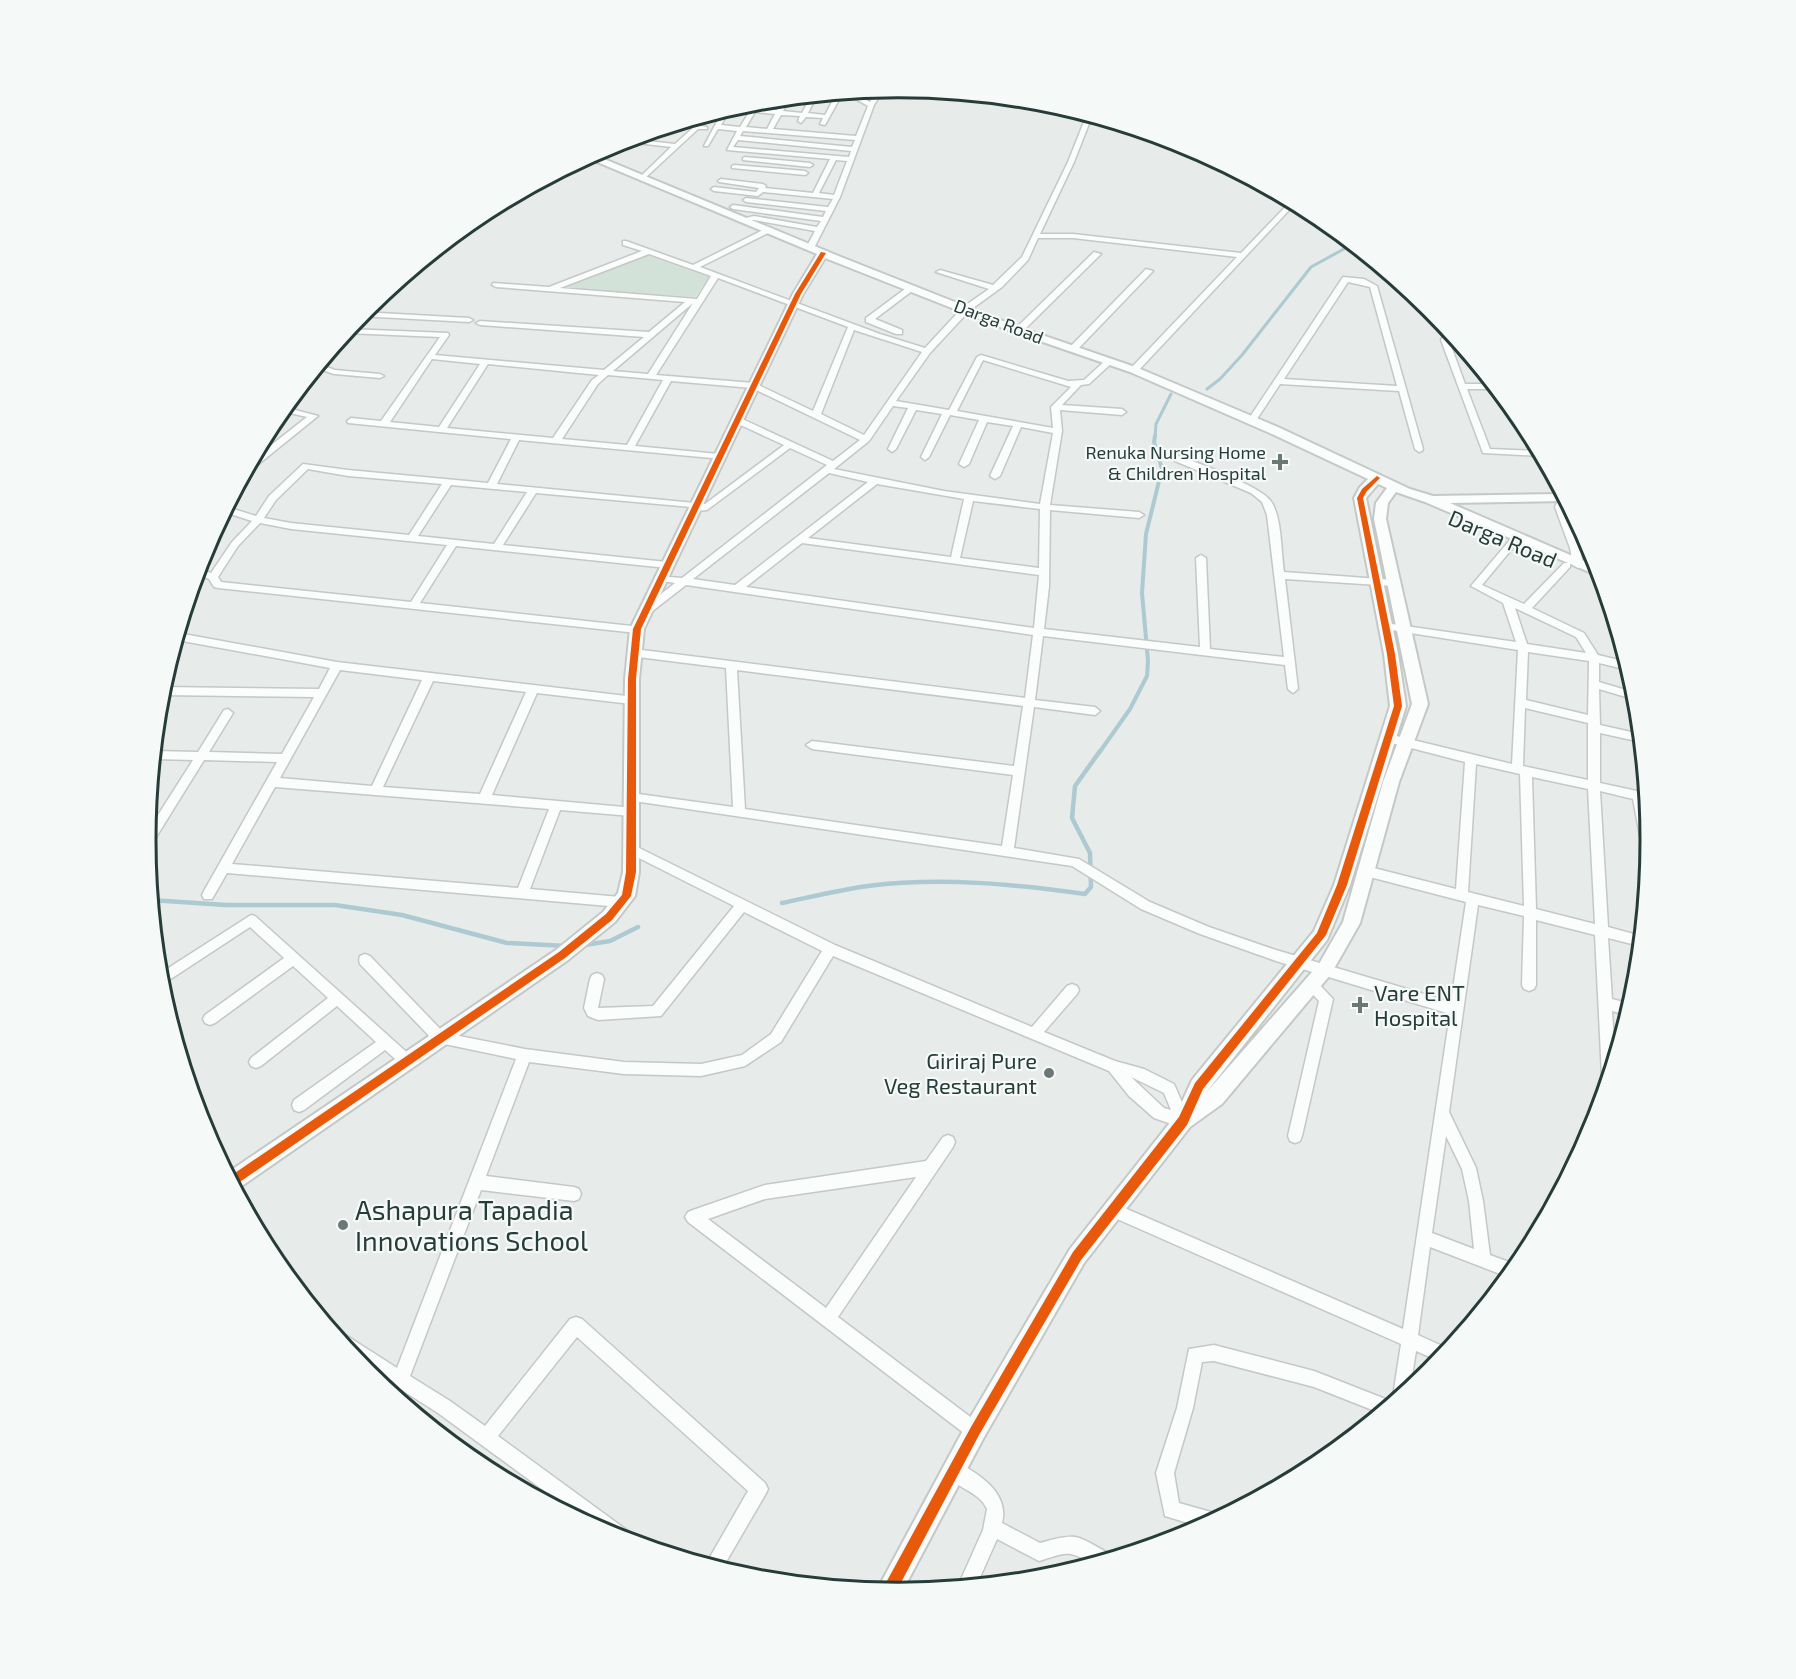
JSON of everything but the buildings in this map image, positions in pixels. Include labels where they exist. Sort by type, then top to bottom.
[{"type":"street","points":[[238,1178],[562,955],[609,917],[626,896],[631,872],[631,700],[637,629],[793,303],[816,250],[820,230],[837,197],[875,98]]},
{"type":"street","points":[[859,99],[871,105]]},
{"type":"street","points":[[818,135],[836,100]]},
{"type":"street","points":[[794,133],[810,103]]},
{"type":"street","points":[[769,130],[782,107]]},
{"type":"street","points":[[760,111],[827,117]]},
{"type":"street","points":[[752,112],[729,149],[851,159]]},
{"type":"street","points":[[706,145],[721,120]]},
{"type":"street","points":[[646,611],[866,439],[927,351],[966,309],[994,288],[1025,258],[1071,162],[1086,122]]},
{"type":"street","points":[[699,125],[859,138]]},
{"type":"street","points":[[642,178],[699,125]]},
{"type":"street","points":[[736,138],[855,149]]},
{"type":"street","points":[[643,143],[676,146]]},
{"type":"street","points":[[794,193],[815,156]]},
{"type":"street","points":[[815,195],[834,158]]},
{"type":"street","points":[[741,159],[810,165]]},
{"type":"street","name":"Darga Road","points":[[600,160],[741,220],[1018,331],[1110,361],[1156,379],[1252,420],[1513,542],[1589,570]]},
{"type":"street","points":[[734,167],[805,173]]},
{"type":"street","points":[[721,181],[763,186],[757,192],[722,212]]},
{"type":"street","points":[[714,189],[837,197]]},
{"type":"street","points":[[744,200],[831,209]]},
{"type":"street","points":[[733,207],[825,219]]},
{"type":"street","points":[[1134,370],[1287,208]]},
{"type":"street","points":[[741,220],[754,218],[820,230]]},
{"type":"street","points":[[694,267],[767,230]]},
{"type":"street","points":[[1036,236],[1073,236],[1242,255]]},
{"type":"street","points":[[626,243],[927,351]]},
{"type":"street","points":[[549,289],[649,251]]},
{"type":"street","points":[[1018,331],[1097,254]]},
{"type":"street","points":[[1073,349],[1149,271]]},
{"type":"street","points":[[940,272],[994,288]]},
{"type":"street","points":[[650,377],[696,301],[716,275]]},
{"type":"street","points":[[1252,420],[1346,279],[1351,278],[1372,286],[1419,449]]},
{"type":"street","points":[[496,285],[696,301]]},
{"type":"street","points":[[899,332],[869,320],[912,288]]},
{"type":"street","points":[[556,441],[595,382],[696,301]]},
{"type":"street","points":[[373,315],[469,320]]},
{"type":"street","points":[[480,323],[651,335]]},
{"type":"street","points":[[816,415],[852,326]]},
{"type":"street","points":[[357,331],[445,335],[384,424]]},
{"type":"street","points":[[1447,340],[1486,451],[1531,453]]},
{"type":"street","points":[[432,357],[754,386],[866,439]]},
{"type":"street","points":[[925,458],[981,357],[1077,387],[1054,407]]},
{"type":"street","points":[[1068,384],[1086,382],[1110,361]]},
{"type":"street","points":[[441,430],[485,362]]},
{"type":"street","points":[[325,369],[334,372],[380,376]]},
{"type":"street","points":[[630,448],[668,379]]},
{"type":"street","points":[[1278,381],[1401,389]]},
{"type":"street","points":[[1462,386],[1486,387]]},
{"type":"street","points":[[891,403],[1058,431]]},
{"type":"street","points":[[892,449],[913,407]]},
{"type":"street","points":[[1054,407],[1122,412]]},
{"type":"street","points":[[1007,852],[1039,632],[1044,572],[1045,509],[1058,431],[1054,407]]},
{"type":"street","points":[[262,457],[314,416],[292,411]]},
{"type":"street","points":[[964,464],[984,418]]},
{"type":"street","points":[[737,420],[831,467],[875,482],[1045,509],[1139,515]]},
{"type":"street","points":[[351,421],[719,457]]},
{"type":"street","points":[[995,476],[1018,424]]},
{"type":"street","points":[[491,486],[516,438]]},
{"type":"street","points":[[213,577],[235,544],[258,520],[272,498],[306,466],[348,473],[706,507],[789,445]]},
{"type":"street","points":[[1178,459],[1254,491],[1266,501],[1272,515],[1292,662],[1293,688]]},
{"type":"street","points":[[894,1582],[953,1470],[1077,1256],[1183,1121],[1199,1086],[1321,935],[1342,885],[1398,706],[1377,581],[1360,498],[1364,490],[1377,478]]},
{"type":"street","points":[[412,538],[448,482]]},
{"type":"street","points":[[737,589],[875,482]]},
{"type":"street","points":[[498,548],[533,490]]},
{"type":"street","points":[[1183,1121],[1215,1098],[1325,969],[1351,923],[1391,782],[1420,704],[1380,519],[1382,503],[1414,497],[1558,502]]},
{"type":"street","name":"Darga Road","points":[[1414,497],[1444,505],[1591,575]]},
{"type":"street","points":[[955,560],[969,498]]},
{"type":"street","points":[[1444,505],[1558,502]]},
{"type":"street","points":[[233,512],[258,520],[291,526],[498,548],[664,572],[683,582],[1039,632],[1292,662]]},
{"type":"street","points":[[1524,610],[1573,565],[1575,548],[1570,527]]},
{"type":"street","points":[[800,540],[1044,572]]},
{"type":"street","points":[[1513,542],[1476,586],[1580,635],[1594,658],[1594,785],[1608,1055]]},
{"type":"street","points":[[414,605],[453,543]]},
{"type":"street","points":[[1201,558],[1204,652]]},
{"type":"street","points":[[205,574],[213,577],[218,585],[637,629]]},
{"type":"street","points":[[1280,575],[1394,583]]},
{"type":"street","points":[[1507,600],[1523,648],[1520,703],[1521,770],[1530,912],[1529,985]]},
{"type":"street","points":[[1385,626],[1594,658],[1619,664]]},
{"type":"street","points":[[184,637],[337,666],[631,700]]},
{"type":"street","points":[[634,652],[1095,711]]},
{"type":"street","points":[[731,665],[739,813]]},
{"type":"street","points":[[208,895],[337,666]]},
{"type":"street","points":[[376,790],[429,677]]},
{"type":"street","points":[[1594,684],[1626,693]]},
{"type":"street","points":[[484,799],[533,689]]},
{"type":"street","points":[[171,691],[323,693]]},
{"type":"street","points":[[1520,703],[1633,736]]},
{"type":"street","points":[[157,827],[228,713]]},
{"type":"street","points":[[1388,738],[1638,795]]},
{"type":"street","points":[[812,745],[1019,771]]},
{"type":"street","points":[[161,755],[286,758]]},
{"type":"street","points":[[1403,1382],[1457,1010],[1467,896],[1472,759]]},
{"type":"street","points":[[273,782],[556,805],[631,804],[739,813],[1075,862],[1111,886],[1168,916],[1300,962],[1457,1010]]},
{"type":"street","points":[[522,894],[556,805]]},
{"type":"street","points":[[631,849],[830,949],[1114,1067],[1139,1073],[1169,1089],[1183,1121]]},
{"type":"street","points":[[225,868],[621,902]]},
{"type":"street","points":[[1366,871],[1634,938]]},
{"type":"street","points":[[597,979],[591,1008],[593,1012],[598,1014],[656,1011],[742,905]]},
{"type":"street","points":[[168,974],[251,920],[407,1061]]},
{"type":"street","points":[[365,960],[440,1038],[525,1055],[624,1068],[701,1070],[745,1060],[776,1038],[830,949]]},
{"type":"street","points":[[210,1019],[293,958]]},
{"type":"street","points":[[1295,1136],[1326,999],[1311,985]]},
{"type":"street","points":[[1034,1034],[1072,990]]},
{"type":"street","points":[[256,1062],[338,998]]},
{"type":"street","points":[[1606,1004],[1621,1007]]},
{"type":"street","points":[[299,1105],[386,1042]]},
{"type":"street","points":[[400,1379],[525,1055]]},
{"type":"street","points":[[1114,1067],[1134,1091],[1159,1113],[1183,1121]]},
{"type":"street","points":[[1442,1113],[1469,1168],[1476,1201],[1483,1260]]},
{"type":"street","points":[[828,1318],[948,1142]]},
{"type":"street","points":[[930,1168],[858,1176],[765,1192],[693,1216],[975,1431]]},
{"type":"street","points":[[476,1182],[574,1194]]},
{"type":"street","points":[[1113,1210],[1435,1351]]},
{"type":"street","points":[[1424,1237],[1504,1268]]},
{"type":"street","points":[[486,1438],[576,1325],[759,1489],[718,1559]]},
{"type":"street","points":[[1198,1518],[1171,1510],[1165,1473],[1185,1408],[1195,1355],[1214,1353],[1314,1379],[1379,1404]]},
{"type":"street","points":[[369,1359],[486,1438],[591,1515]]},
{"type":"street","points":[[953,1470],[991,1497],[996,1504],[991,1527],[970,1578]]},
{"type":"street","points":[[991,1527],[1039,1552],[1068,1544],[1077,1545],[1094,1555]]},
{"type":"shaded area","points":[[646,255],[709,277],[695,297],[561,288]]},
{"type":"waterway","points":[[1207,389],[1220,379],[1242,355],[1311,267],[1346,248]]},
{"type":"waterway","points":[[1155,437],[1156,424],[1171,394]]},
{"type":"waterway","points":[[1099,753],[1130,709],[1147,676],[1148,661],[1142,593],[1146,534],[1162,469],[1154,442],[1155,436]]},
{"type":"waterway","points":[[782,903],[868,886],[923,882],[1004,885],[1085,894],[1091,887],[1090,853],[1072,818],[1075,786],[1100,751]]},
{"type":"waterway","points":[[159,901],[226,905],[335,905],[402,915],[507,943],[567,946]]},
{"type":"waterway","points":[[578,946],[610,941],[638,927]]},
{"type":"cycle path","points":[[238,1178],[562,955],[609,917],[626,896],[631,872],[632,679],[637,629],[798,294],[823,253]]},
{"type":"cycle path","points":[[894,1582],[975,1431],[1077,1256],[1183,1121],[1199,1086],[1321,935],[1342,885],[1398,706],[1391,654],[1360,498],[1364,490],[1377,478]]},
{"type":"place","name":"Renuka Nursing Home & Children Hospital","points":[[1280,462]]},
{"type":"place","name":"Vare ENT Hospital","points":[[1360,1005]]},
{"type":"place","name":"Giriraj Pure Veg Restaurant","points":[[1049,1073]]},
{"type":"place","name":"Ashapura Tapadia Innovations School","points":[[343,1225]]}]
